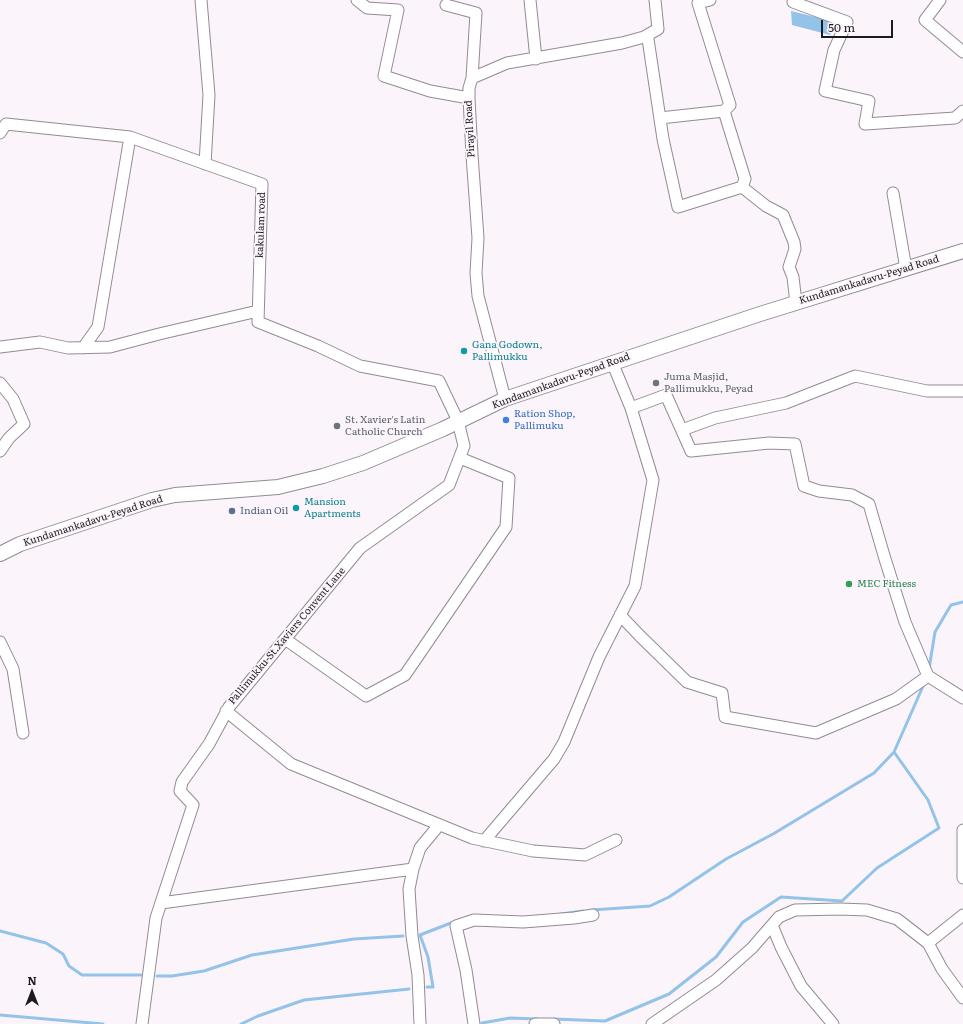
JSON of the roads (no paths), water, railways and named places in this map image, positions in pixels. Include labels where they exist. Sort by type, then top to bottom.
[{"type":"main road","name":"Kundamankadavu-Peyad Road","points":[[0,554],[20,544],[152,500],[175,495],[278,486],[322,476],[363,463],[505,399],[612,362],[963,251]]},
{"type":"street","points":[[201,0],[209,95],[205,164]]},
{"type":"street","points":[[357,0],[367,8],[398,10],[384,76],[430,91],[469,98]]},
{"type":"street","points":[[530,0],[536,59]]},
{"type":"street","points":[[472,78],[507,63],[622,43],[644,37],[658,29],[655,0]]},
{"type":"street","points":[[660,118],[724,111],[730,105],[698,3],[710,0]]},
{"type":"street","points":[[940,0],[925,20],[963,52]]},
{"type":"street","points":[[793,2],[847,22],[834,50],[825,91],[869,101],[865,124],[955,118],[963,111]]},
{"type":"street","name":"Pirayil Road","points":[[446,5],[476,12],[472,78],[469,88],[469,98],[478,238],[476,274],[478,296],[505,399]]},
{"type":"street","points":[[644,37],[648,38],[663,138],[678,207],[742,187]]},
{"type":"street","points":[[724,111],[745,179],[742,187]]},
{"type":"street","name":"kakulam road","points":[[0,133],[6,124],[130,137],[262,184],[258,311]]},
{"type":"street","points":[[83,348],[98,327],[130,137]]},
{"type":"street","points":[[742,187],[766,206],[783,215],[794,242],[795,249],[789,267],[793,277],[796,303]]},
{"type":"street","points":[[892,192],[906,269]]},
{"type":"street","points":[[0,347],[40,342],[68,348],[110,347],[258,311],[258,322],[318,346],[360,366],[439,381],[458,421]]},
{"type":"street","points":[[484,841],[554,759],[564,742],[599,657],[635,586],[653,480],[631,408],[612,362]]},
{"type":"street","points":[[682,430],[715,418],[786,403],[855,376],[926,391],[963,391]]},
{"type":"street","points":[[0,383],[13,399],[24,424],[9,438],[0,451]]},
{"type":"street","points":[[631,408],[666,396],[691,451],[769,443],[795,444],[804,486],[852,495],[869,504],[884,559],[905,622],[928,676],[963,698]]},
{"type":"street","name":"Pallimukku-St.Xaviers Convent Lane","points":[[142,1024],[156,918],[193,805],[180,791],[182,782],[209,744],[229,707],[360,548],[449,485],[464,446],[458,421]]},
{"type":"street","points":[[285,640],[366,696],[405,675],[506,527],[509,478],[460,458]]},
{"type":"street","points":[[620,615],[687,682],[722,694],[725,717],[816,733],[896,699],[928,676]]},
{"type":"street","points":[[0,642],[13,669],[23,733]]},
{"type":"street","points":[[226,711],[291,764],[472,838],[533,851],[585,855],[616,840]]},
{"type":"street","points":[[420,1024],[418,975],[412,936],[409,889],[413,869],[420,848],[439,825]]},
{"type":"street","points":[[963,830],[963,878]]},
{"type":"street","points":[[161,903],[413,869]]},
{"type":"street","points":[[652,1024],[716,980],[752,948],[779,917],[795,910],[867,910],[898,919],[928,943],[942,969],[963,998]]},
{"type":"street","points":[[474,1024],[466,970],[456,926],[474,920],[523,922],[593,915]]},
{"type":"street","points":[[928,943],[963,915]]},
{"type":"street","points":[[772,925],[781,947],[801,986],[833,1024]]},
{"type":"street","points":[[535,1024],[554,1024]]},
{"type":"water","points":[[791,11],[840,23],[830,35],[792,25]]},
{"type":"waterway","points":[[929,669],[935,632],[951,605],[963,602]]},
{"type":"waterway","points":[[592,910],[650,906],[669,897],[726,859],[773,834],[874,773],[894,752],[924,684]]},
{"type":"waterway","points":[[554,1019],[605,1021],[669,994],[716,957],[743,922],[781,897],[842,901],[877,868],[939,828],[928,800],[894,752]]},
{"type":"waterway","points":[[561,914],[583,911]]},
{"type":"waterway","points":[[427,987],[433,987],[428,957],[420,935],[456,921]]},
{"type":"waterway","points":[[0,931],[46,943],[63,954],[69,966],[82,975],[141,975]]},
{"type":"waterway","points":[[157,976],[172,976],[204,971],[252,955],[354,939],[403,936]]},
{"type":"waterway","points":[[241,1024],[258,1016],[304,1000],[409,989]]},
{"type":"waterway","points":[[0,1015],[103,1024]]},
{"type":"waterway","points":[[482,1023],[510,1018],[538,1019]]},
{"type":"place","name":"Gana Godown, Pallimukku","points":[[464,351]]},
{"type":"place","name":"Juma Masjid, Pallimukku, Peyad","points":[[656,383]]},
{"type":"place","name":"Ration Shop, Pallimuku","points":[[506,420]]},
{"type":"place","name":"St. Xavier's Latin Catholic Church","points":[[337,426]]},
{"type":"place","name":"Mansion Apartments","points":[[296,508]]},
{"type":"place","name":"Indian Oil","points":[[232,511]]},
{"type":"place","name":"MEC Fitness","points":[[849,584]]}]
